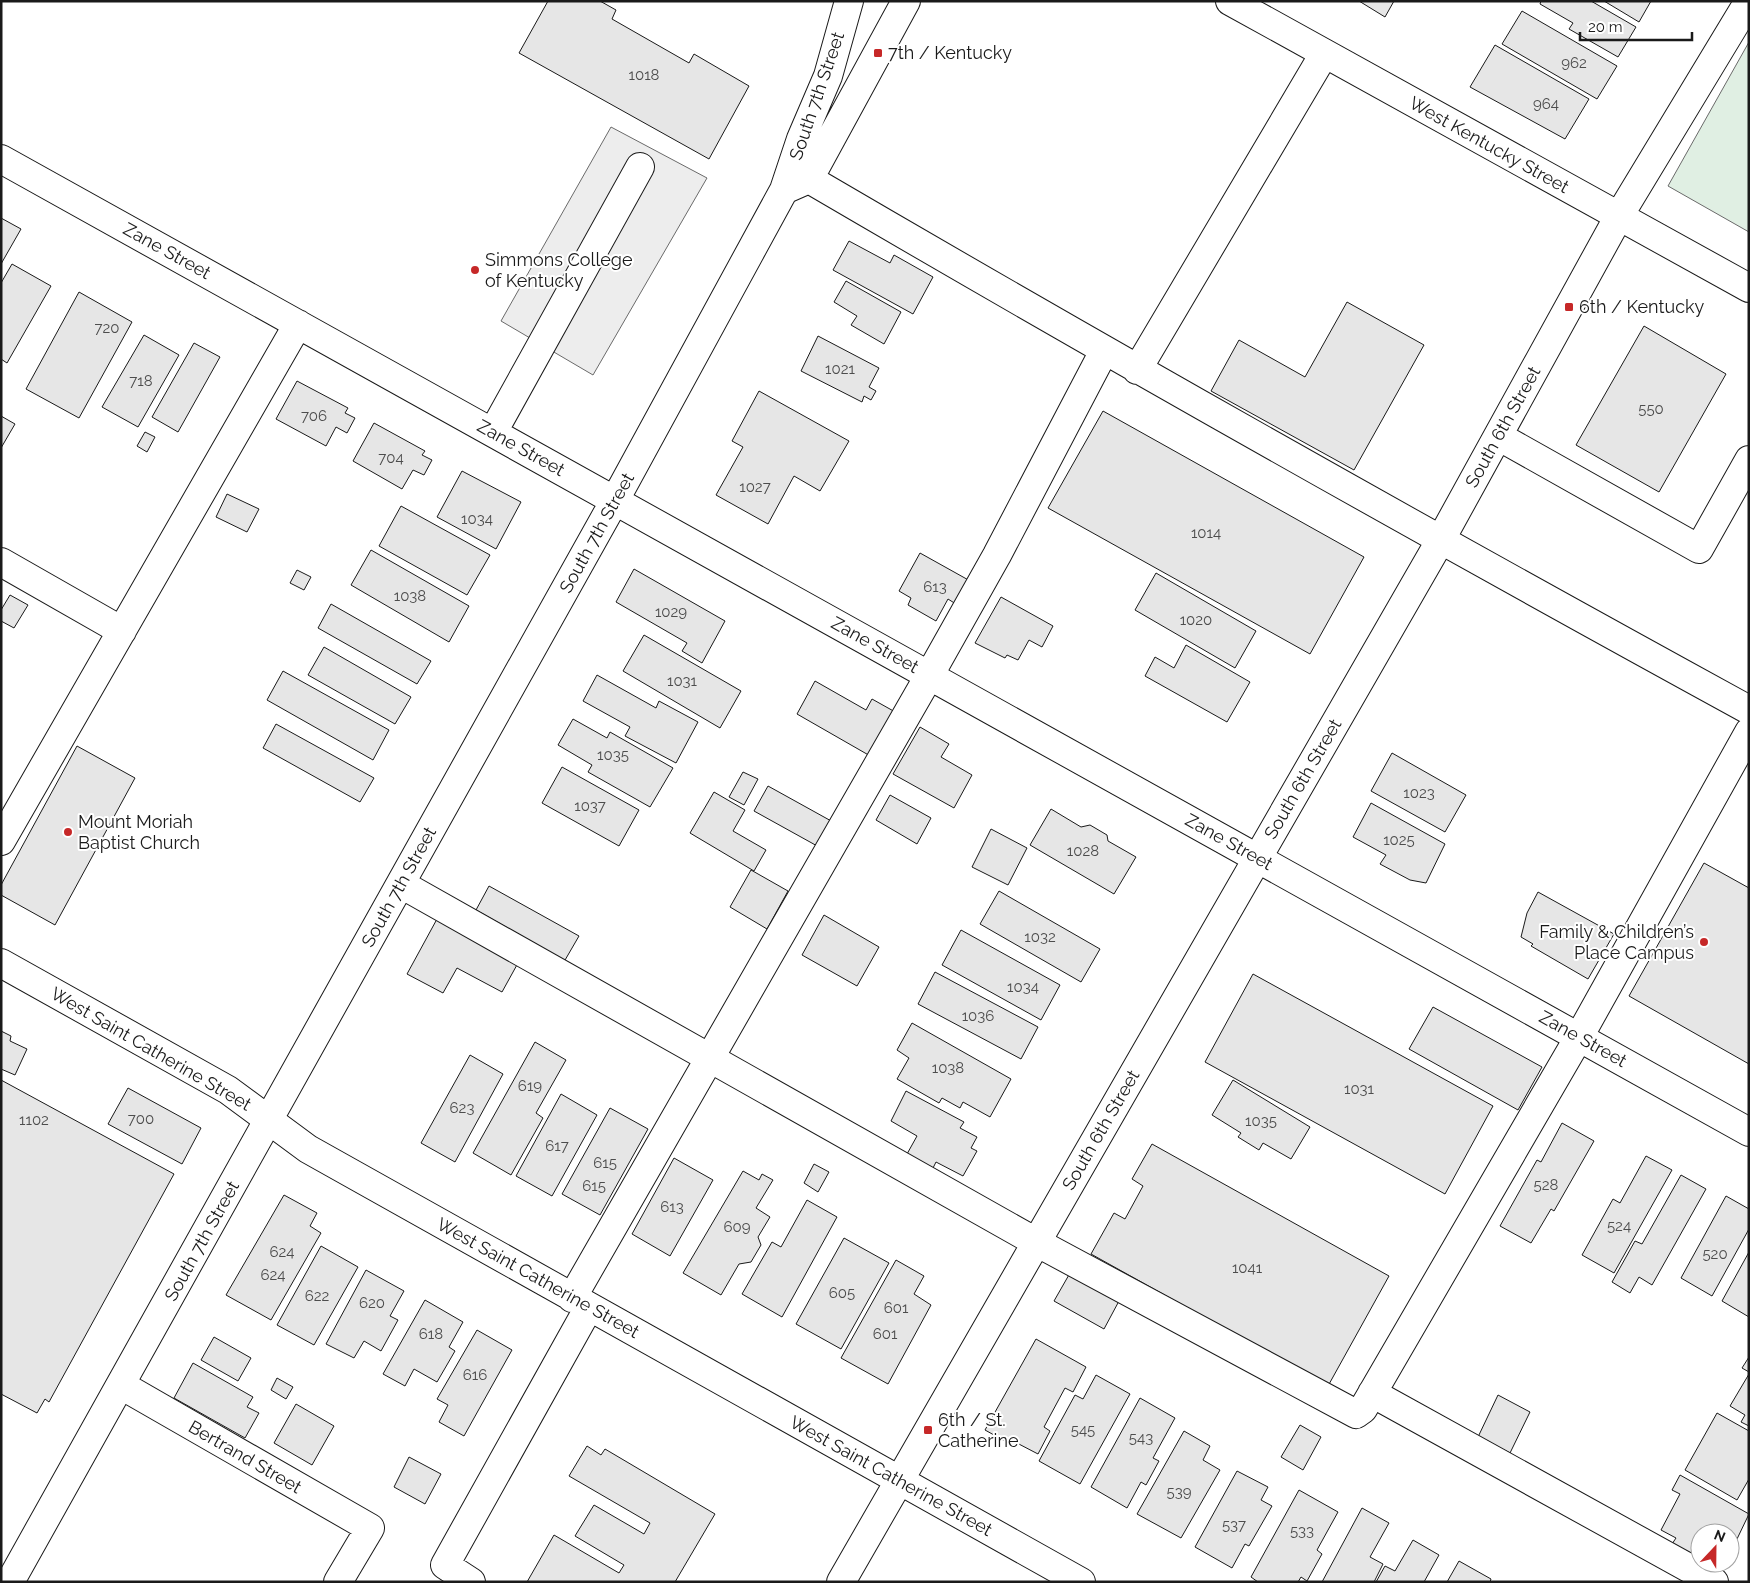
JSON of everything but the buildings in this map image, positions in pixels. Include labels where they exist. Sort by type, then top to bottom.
[{"type":"street","name":"South 7th Street","points":[[10,1582],[615,500],[784,190],[801,139],[828,76],[849,1]]},
{"type":"street","name":"South 7th Street","points":[[784,190],[809,179],[906,1]]},
{"type":"street","name":"West Kentucky Street","points":[[1230,1],[1265,10],[1324,54],[1749,288]]},
{"type":"street","name":"South 6th Street","points":[[841,1582],[1440,541],[1619,216],[1749,1]]},
{"type":"street","points":[[1137,370],[1324,54]]},
{"type":"street","name":"Zane Street","points":[[1,159],[1749,1132]]},
{"type":"street","points":[[492,432],[640,168]]},
{"type":"street","points":[[809,179],[1137,370],[1440,541],[1749,710]]},
{"type":"street","points":[[1,841],[298,324]]},
{"type":"street","points":[[471,1582],[444,1565],[709,1056],[929,676],[997,554],[1104,351]]},
{"type":"street","points":[[1498,436],[1699,549],[1749,460]]},
{"type":"street","points":[[1,562],[122,631]]},
{"type":"street","points":[[401,884],[1036,1242],[1356,1414],[1363,1409],[1579,1037],[1749,732]]},
{"type":"street","name":"West Saint Catherine Street","points":[[1,963],[228,1090],[308,1149],[1081,1582]]},
{"type":"street","name":"Bertrand Street","points":[[120,1385],[370,1528],[338,1582]]},
{"type":"street","points":[[1372,1393],[1714,1582]]},
{"type":"green space","points":[[1749,42],[1749,232],[1668,186]]},
{"type":"shaded area","points":[[611,127],[707,178],[593,375],[501,321]]},
{"type":"place","name":"7th / Kentucky","points":[[878,53]]},
{"type":"place","name":"Simmons College of Kentucky","points":[[475,270]]},
{"type":"place","name":"6th / Kentucky","points":[[1569,307]]},
{"type":"place","name":"Mount Moriah Baptist Church","points":[[68,832]]},
{"type":"place","name":"Family & Children’s Place Campus","points":[[1704,942]]},
{"type":"place","name":"6th / St. Catherine","points":[[928,1430]]}]
